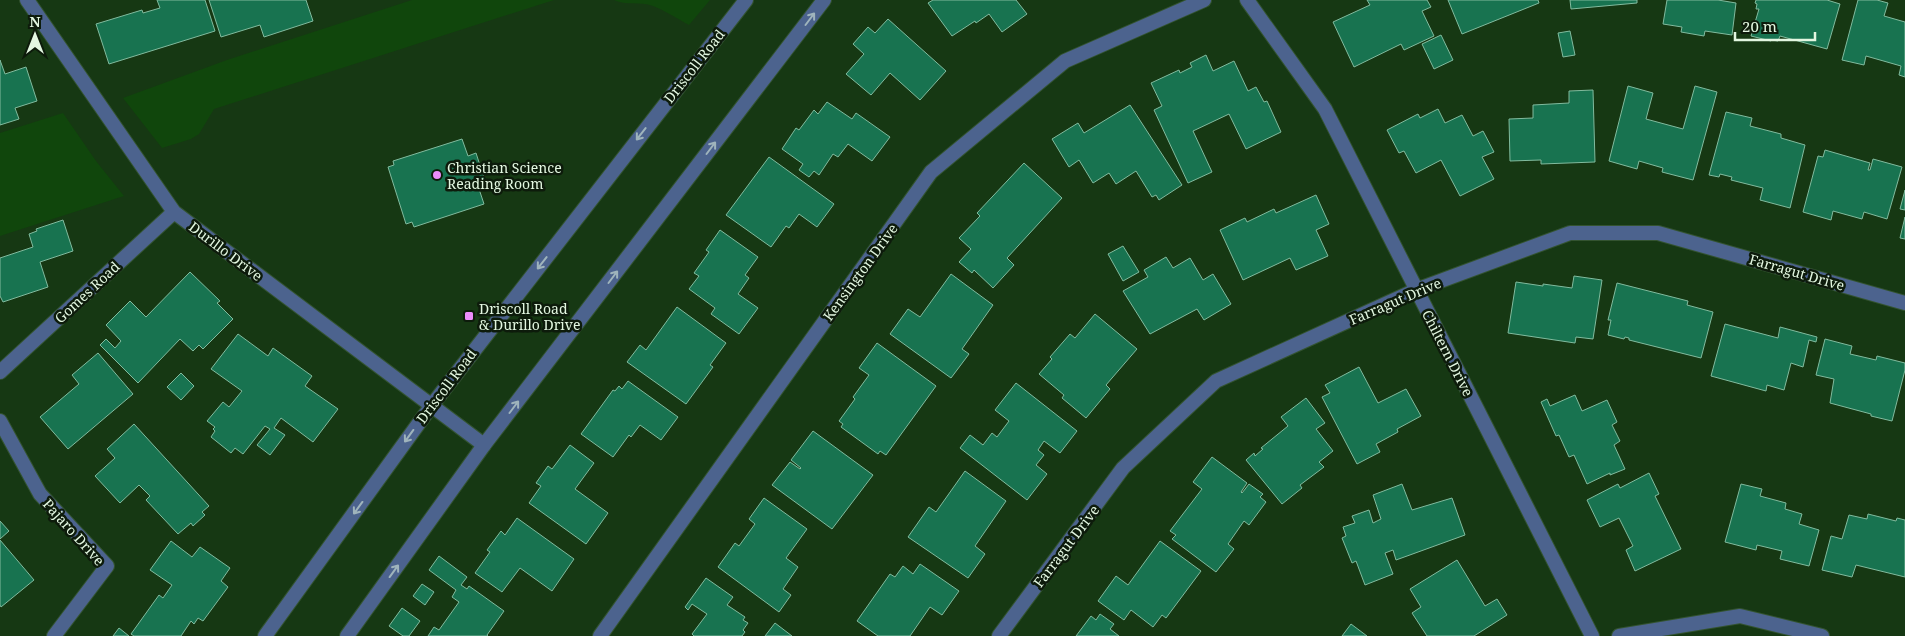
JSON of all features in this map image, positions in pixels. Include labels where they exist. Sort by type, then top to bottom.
[{"type":"street","name":"Durillo Drive","points":[[27,0],[174,212],[484,446]]},
{"type":"street","name":"Driscoll Road","points":[[265,636],[432,405],[746,0]]},
{"type":"street","points":[[347,636],[484,446],[824,0]]},
{"type":"street","name":"Kensington Drive","points":[[600,636],[931,172],[1064,61],[1204,0]]},
{"type":"street","name":"Chiltern Drive","points":[[1247,0],[1325,109],[1592,636]]},
{"type":"street","name":"Gomes Road","points":[[0,372],[174,212]]},
{"type":"street","name":"Farragut Drive","points":[[999,636],[1124,468],[1216,381],[1416,290],[1570,233],[1658,233],[1905,303]]},
{"type":"street","name":"Pajaro Drive","points":[[0,421],[40,494],[107,566],[54,636]]},
{"type":"street","points":[[1619,636],[1740,616],[1822,636]]},
{"type":"green space","points":[[412,0],[554,0],[214,109],[199,134],[191,139],[162,148],[123,98],[227,60]]},
{"type":"green space","points":[[614,0],[710,0],[689,25],[653,6],[623,3]]},
{"type":"green space","points":[[63,113],[96,161],[124,196],[0,236],[0,133]]},
{"type":"building","points":[[157,0],[205,0],[215,31],[109,64],[96,24],[142,10],[143,13],[160,8]]},
{"type":"building","points":[[209,0],[306,0],[313,21],[264,37],[260,25],[221,37]]},
{"type":"building","points":[[933,0],[1016,0],[1027,14],[1002,32],[989,14],[952,36],[928,3]]},
{"type":"building","points":[[1367,0],[1427,0],[1431,7],[1422,11],[1434,36],[1404,50],[1401,44],[1354,67],[1333,22],[1370,5]]},
{"type":"building","points":[[1448,0],[1538,0],[1539,3],[1462,34]]},
{"type":"building","points":[[1570,0],[1637,0],[1637,3],[1571,9]]},
{"type":"building","points":[[1667,0],[1718,0],[1736,3],[1732,35],[1705,31],[1704,36],[1681,32],[1682,27],[1663,24]]},
{"type":"building","points":[[1756,0],[1827,0],[1840,4],[1827,49],[1780,36],[1778,41],[1771,41],[1751,36],[1759,9],[1756,9]]},
{"type":"building","points":[[1858,0],[1877,0],[1888,3],[1884,16],[1905,22],[1905,77],[1899,75],[1901,66],[1866,56],[1864,65],[1842,60]]},
{"type":"building","points":[[888,19],[946,71],[920,100],[890,73],[871,95],[846,74],[864,54],[853,44],[868,27],[875,33]]},
{"type":"building","points":[[1570,31],[1575,55],[1563,57],[1558,33]]},
{"type":"building","points":[[1441,35],[1453,60],[1434,69],[1422,44]]},
{"type":"building","points":[[1206,55],[1213,71],[1234,61],[1248,91],[1256,87],[1264,102],[1267,101],[1281,132],[1246,149],[1229,114],[1193,131],[1212,172],[1188,183],[1154,110],[1162,106],[1151,83],[1179,70],[1180,73],[1192,67],[1190,63]]},
{"type":"building","points":[[0,60],[5,74],[26,67],[37,101],[15,108],[19,119],[0,125]]},
{"type":"building","points":[[1628,86],[1653,93],[1646,119],[1683,129],[1695,86],[1717,92],[1693,180],[1662,172],[1663,168],[1639,161],[1637,169],[1609,161]]},
{"type":"building","points":[[1593,90],[1595,162],[1541,164],[1541,160],[1510,161],[1509,119],[1533,118],[1533,105],[1569,103],[1569,91]]},
{"type":"building","points":[[827,102],[852,119],[856,113],[890,137],[872,161],[848,144],[838,157],[833,154],[819,175],[814,171],[809,177],[799,170],[803,164],[782,149],[796,128],[799,130],[814,110],[818,114]]},
{"type":"building","points":[[1130,105],[1182,185],[1159,200],[1156,195],[1152,197],[1136,171],[1116,184],[1109,173],[1093,183],[1079,160],[1069,167],[1052,139],[1078,123],[1084,133]]},
{"type":"building","points":[[1438,109],[1445,123],[1462,115],[1473,136],[1483,131],[1494,152],[1482,157],[1494,179],[1460,196],[1441,160],[1416,173],[1404,151],[1399,153],[1387,130],[1418,114],[1420,118]]},
{"type":"building","points":[[1726,112],[1752,118],[1750,126],[1781,134],[1781,138],[1805,145],[1790,208],[1760,200],[1763,188],[1731,180],[1732,177],[1720,174],[1719,177],[1709,175]]},
{"type":"building","name":"Christian Science Reading Room","points":[[462,139],[468,156],[476,153],[486,184],[478,186],[484,204],[414,227],[412,222],[406,224],[388,167],[394,165],[393,161]]},
{"type":"building","points":[[1825,150],[1870,163],[1868,170],[1870,170],[1873,159],[1902,167],[1887,219],[1864,212],[1862,219],[1833,211],[1831,220],[1803,212],[1818,156],[1823,157]]},
{"type":"building","points":[[769,157],[834,204],[817,227],[799,214],[789,228],[786,226],[771,247],[726,215]]},
{"type":"building","points":[[1024,163],[1062,198],[1007,258],[1014,265],[993,288],[974,270],[972,273],[959,262],[971,249],[959,238],[980,216],[977,213]]},
{"type":"building","points":[[1905,190],[1905,210],[1900,209]]},
{"type":"building","points":[[1316,195],[1329,224],[1316,230],[1328,256],[1296,270],[1290,258],[1243,280],[1220,230],[1245,218],[1247,222],[1274,209],[1276,213]]},
{"type":"building","points":[[1905,217],[1905,239],[1900,238]]},
{"type":"building","points":[[63,220],[73,251],[40,262],[48,287],[3,302],[0,296],[0,258],[33,247],[29,234],[37,231],[36,229]]},
{"type":"building","points":[[720,230],[758,257],[745,275],[749,278],[738,294],[758,308],[739,334],[711,314],[715,308],[689,289],[699,276],[694,273],[709,252],[706,250]]},
{"type":"building","points":[[1123,246],[1139,272],[1123,281],[1108,254]]},
{"type":"building","points":[[1166,257],[1173,268],[1190,258],[1203,280],[1213,274],[1231,304],[1204,320],[1197,309],[1150,334],[1123,291],[1148,277],[1144,270]]},
{"type":"building","points":[[190,272],[220,301],[217,303],[233,319],[203,349],[199,345],[193,351],[180,339],[138,383],[100,345],[106,339],[115,348],[121,341],[106,325],[130,301],[146,317]]},
{"type":"building","points":[[951,274],[993,305],[962,349],[969,354],[951,378],[890,334],[908,309],[920,317]]},
{"type":"building","points":[[1574,276],[1602,280],[1593,339],[1576,337],[1575,343],[1508,333],[1516,282],[1572,288]]},
{"type":"building","points":[[1617,283],[1688,301],[1687,305],[1713,312],[1701,358],[1629,340],[1629,338],[1625,337],[1624,339],[1608,335],[1611,320],[1608,320]]},
{"type":"building","points":[[677,307],[726,343],[710,365],[713,367],[686,404],[627,362],[640,345],[646,350]]},
{"type":"building","points":[[1095,314],[1137,349],[1106,385],[1110,389],[1086,418],[1062,398],[1064,395],[1039,374],[1052,359],[1050,357],[1070,334],[1075,338]]},
{"type":"building","points":[[1725,324],[1778,338],[1780,327],[1817,337],[1816,342],[1809,340],[1803,367],[1791,363],[1784,390],[1767,385],[1766,391],[1711,376]]},
{"type":"building","points":[[238,334],[268,356],[273,348],[312,376],[305,386],[338,409],[313,442],[281,418],[274,428],[285,435],[270,455],[257,445],[270,429],[265,426],[243,454],[235,448],[231,453],[211,437],[215,427],[207,421],[223,402],[229,407],[242,391],[211,369]]},
{"type":"building","points":[[1825,339],[1852,346],[1850,354],[1876,360],[1877,356],[1905,363],[1905,370],[1892,421],[1830,403],[1834,379],[1816,375]]},
{"type":"building","points":[[877,343],[936,386],[886,455],[880,451],[878,454],[841,427],[843,424],[839,421],[869,375],[859,368]]},
{"type":"building","points":[[98,353],[133,394],[68,449],[40,417],[79,384],[72,375]]},
{"type":"building","points":[[1359,367],[1378,403],[1406,389],[1421,416],[1397,429],[1398,432],[1376,444],[1380,452],[1357,464],[1322,397],[1330,393],[1325,385]]},
{"type":"building","points":[[181,373],[194,386],[181,400],[167,387]]},
{"type":"building","points":[[628,381],[678,417],[661,440],[640,425],[631,437],[629,435],[613,457],[581,434],[613,390],[615,391],[619,386],[622,389]]},
{"type":"building","points":[[1016,383],[1077,431],[1060,453],[1044,441],[1038,450],[1044,455],[1036,465],[1047,474],[1027,500],[960,448],[970,435],[983,445],[992,433],[997,437],[1009,421],[995,410]]},
{"type":"building","points":[[1575,395],[1582,411],[1607,400],[1617,422],[1612,425],[1620,441],[1614,445],[1625,469],[1610,475],[1610,473],[1587,484],[1574,455],[1569,457],[1559,435],[1556,436],[1541,402],[1547,399],[1550,406]]},
{"type":"building","points":[[1306,398],[1325,423],[1316,429],[1333,451],[1319,462],[1324,467],[1300,485],[1302,488],[1282,504],[1246,460],[1254,453],[1255,456],[1263,449],[1261,448],[1288,426],[1281,417]]},
{"type":"building","points":[[134,424],[209,506],[202,512],[205,515],[193,526],[191,523],[178,534],[146,500],[150,496],[139,485],[120,503],[95,476],[115,458],[107,449]]},
{"type":"building","points":[[813,431],[873,475],[832,529],[772,485],[790,462],[801,468],[791,460]]},
{"type":"building","points":[[570,445],[594,463],[575,489],[608,513],[586,544],[529,503],[541,486],[536,483],[548,466],[552,469]]},
{"type":"building","points":[[1212,457],[1247,483],[1242,493],[1249,484],[1263,494],[1260,497],[1266,502],[1249,525],[1244,521],[1228,544],[1234,549],[1216,572],[1172,539],[1176,535],[1170,531],[1202,489],[1193,482]]},
{"type":"building","points":[[965,471],[1006,501],[975,546],[985,554],[968,578],[908,537],[929,507],[936,512]]},
{"type":"building","points":[[1649,473],[1659,494],[1655,496],[1681,549],[1635,571],[1626,550],[1633,546],[1619,518],[1600,527],[1587,500],[1618,484],[1620,488]]},
{"type":"building","points":[[1402,484],[1412,510],[1452,498],[1465,535],[1396,560],[1393,550],[1385,553],[1393,574],[1365,585],[1356,561],[1352,563],[1342,538],[1346,536],[1343,527],[1355,523],[1352,516],[1369,510],[1373,523],[1381,519],[1373,495]]},
{"type":"building","points":[[1741,484],[1762,489],[1760,496],[1786,503],[1785,509],[1802,514],[1799,524],[1819,530],[1809,566],[1780,559],[1782,551],[1757,545],[1756,550],[1725,542]]},
{"type":"building","points":[[764,498],[807,529],[786,558],[798,567],[783,589],[791,595],[779,612],[718,567],[735,543],[739,546],[755,524],[749,519]]},
{"type":"building","points":[[1868,514],[1896,521],[1897,518],[1905,520],[1905,577],[1856,565],[1852,577],[1822,570],[1831,536],[1842,539],[1849,515],[1867,519]]},
{"type":"building","points":[[517,518],[574,559],[552,591],[520,568],[502,592],[475,573],[490,552],[487,550],[501,531],[505,535]]},
{"type":"building","points":[[0,521],[9,531],[0,539]]},
{"type":"building","points":[[0,540],[34,580],[1,607],[0,605]]},
{"type":"building","points":[[171,541],[192,557],[200,547],[230,568],[221,581],[228,587],[203,621],[198,618],[194,624],[191,621],[181,636],[134,636],[131,634],[159,595],[163,598],[172,585],[150,570]]},
{"type":"building","points":[[1160,541],[1201,571],[1166,618],[1162,615],[1153,627],[1131,610],[1124,620],[1098,601],[1116,576],[1128,585]]},
{"type":"building","points":[[439,556],[467,577],[461,585],[467,589],[469,586],[504,611],[488,636],[428,636],[434,627],[439,630],[459,602],[452,597],[456,590],[429,570]]},
{"type":"building","points":[[1457,560],[1485,606],[1497,599],[1507,615],[1474,636],[1427,636],[1412,613],[1421,607],[1410,589]]},
{"type":"building","points":[[920,564],[959,591],[942,615],[930,607],[910,636],[878,636],[857,621],[890,574],[895,577],[903,566],[913,574]]},
{"type":"building","points":[[706,578],[733,597],[727,605],[745,617],[743,620],[748,623],[743,630],[745,632],[742,636],[694,636],[692,634],[707,614],[692,604],[688,610],[685,607]]},
{"type":"building","points":[[422,584],[434,592],[425,605],[413,596]]},
{"type":"building","points":[[402,608],[420,621],[409,636],[403,636],[389,626]]},
{"type":"building","points":[[1100,614],[1114,624],[1110,629],[1119,636],[1076,636],[1091,616],[1096,620]]},
{"type":"building","points":[[775,623],[792,636],[765,636]]},
{"type":"building","points":[[1351,624],[1367,636],[1342,636]]},
{"type":"building","points":[[119,628],[129,636],[113,636]]},
{"type":"place","name":"Christian Science Reading Room","points":[[437,175]]},
{"type":"place","name":"Driscoll Road & Durillo Drive","points":[[469,316]]}]
